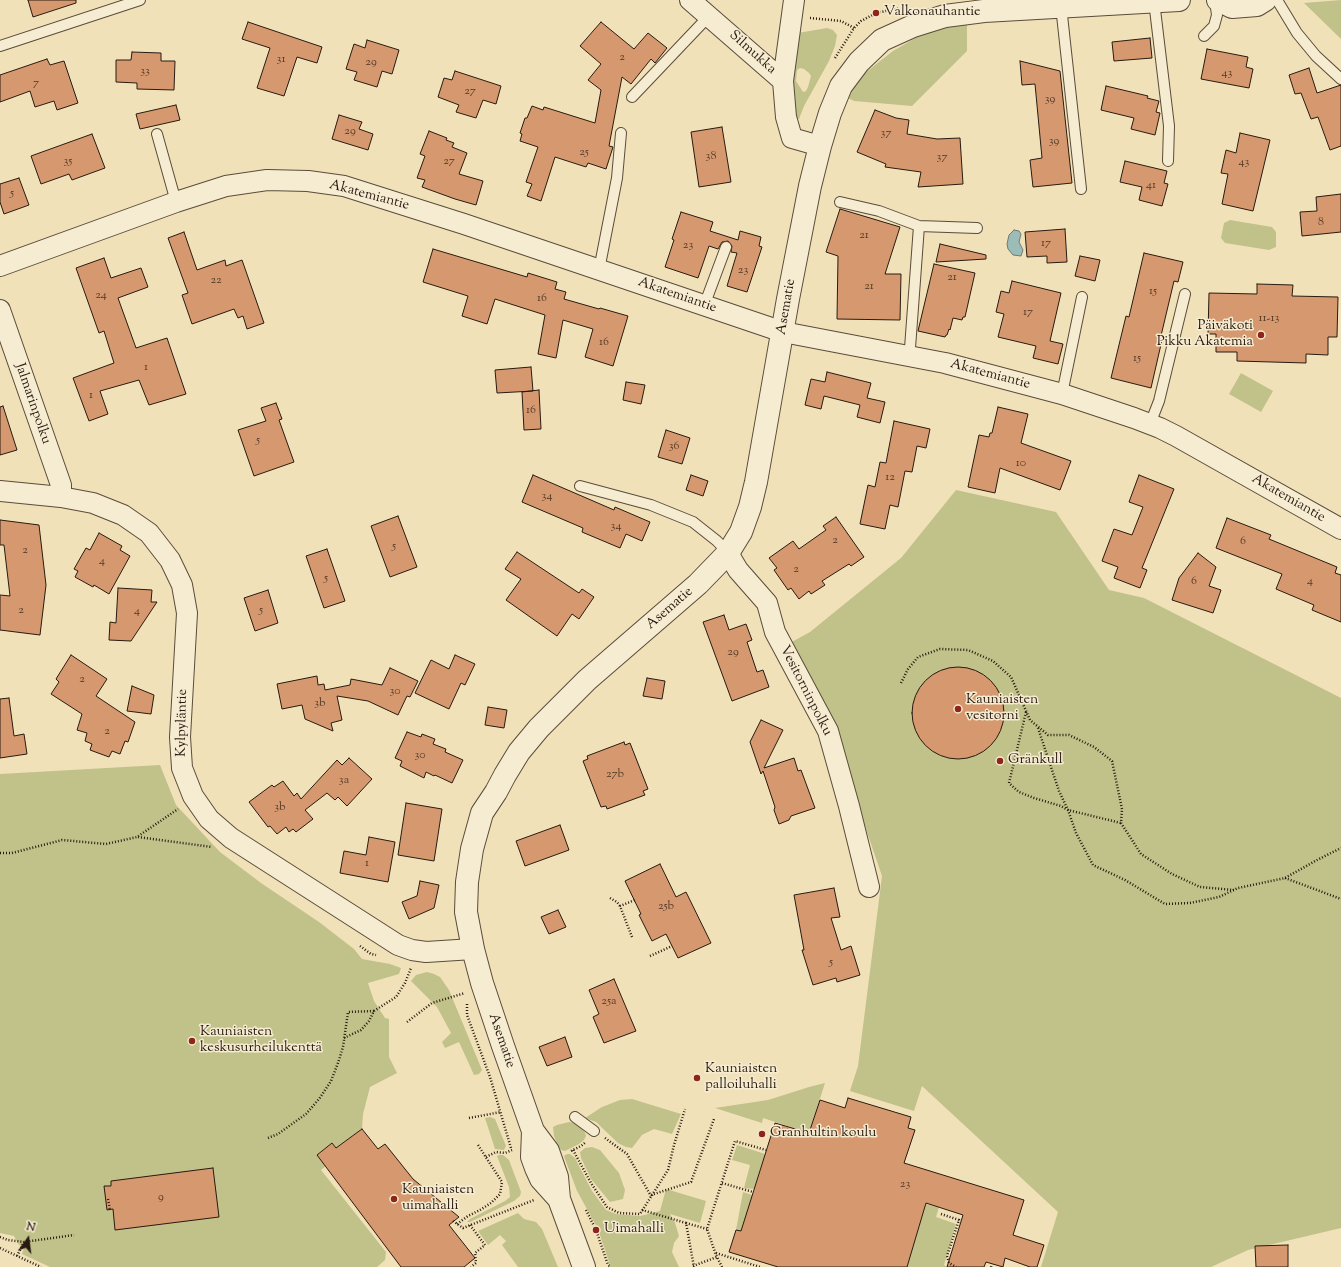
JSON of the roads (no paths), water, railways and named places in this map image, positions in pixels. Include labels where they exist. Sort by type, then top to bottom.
[{"type":"street","name":"Silmukka","points":[[690,0],[783,81],[786,117],[792,138],[820,146]]},
{"type":"street","name":"Asematie","points":[[584,1267],[559,1199],[557,1177],[548,1151],[533,1131],[482,983],[473,949],[478,915],[478,882],[493,819],[496,792],[519,752],[538,728],[587,680],[698,584],[728,553],[741,532],[750,508],[756,482],[810,186],[820,146],[830,113],[841,86],[859,62],[882,40],[913,26],[945,16],[984,11],[1179,0]]},
{"type":"street","points":[[1216,0],[1232,7],[1257,5],[1265,0]]},
{"type":"street","points":[[783,81],[793,8]]},
{"type":"street","name":"Akatemiantie","points":[[0,266],[176,202],[226,186],[267,180],[308,181],[344,186],[464,224],[783,332],[945,363],[1062,394],[1150,424],[1176,436],[1341,529]]},
{"type":"street","name":"Jalmarinpolku","points":[[0,310],[60,485],[61,497]]},
{"type":"street","name":"Kylpyläntie","points":[[0,490],[61,497],[93,503],[123,515],[149,533],[170,560],[182,585],[187,613],[181,733],[182,768],[192,796],[209,819],[231,838],[398,945],[412,950],[426,952],[473,949]]},
{"type":"street","name":"Vesitorninpolku","points":[[728,553],[738,570],[767,603],[775,632],[828,731],[849,806],[869,887]]},
{"type":"lane","points":[[107,11],[111,0]]},
{"type":"lane","points":[[0,46],[140,0]]},
{"type":"lane","points":[[1204,36],[1214,26],[1217,15],[1216,0]]},
{"type":"lane","points":[[1277,0],[1298,33],[1316,56],[1341,79]]},
{"type":"lane","points":[[1154,1],[1169,126],[1168,161]]},
{"type":"lane","points":[[1061,6],[1081,189]]},
{"type":"lane","points":[[632,97],[710,16]]},
{"type":"lane","points":[[599,270],[617,178],[621,133]]},
{"type":"lane","points":[[157,134],[176,202]]},
{"type":"lane","points":[[840,202],[879,211],[919,226],[977,228]]},
{"type":"lane","points":[[908,356],[910,348],[919,226]]},
{"type":"lane","points":[[704,306],[726,247]]},
{"type":"lane","points":[[1150,424],[1159,401],[1185,294]]},
{"type":"lane","points":[[1062,394],[1082,297]]},
{"type":"lane","points":[[580,486],[651,505],[693,522],[717,541],[728,553]]},
{"type":"lane","points":[[575,1117],[594,1131]]},
{"type":"water","points":[[1014,230],[1019,231],[1021,234],[1019,242],[1023,250],[1021,256],[1013,255],[1008,249],[1007,244],[1009,235]]},
{"type":"place","name":"Valkonauhantie","points":[[876,13]]},
{"type":"place","name":"Päiväkoti Pikku Akatemia","points":[[1261,335]]},
{"type":"place","name":"Kauniaisten vesitorni","points":[[958,709]]},
{"type":"place","name":"Gränkull","points":[[1000,761]]},
{"type":"place","name":"Kauniaisten keskusurheilukenttä","points":[[192,1041]]},
{"type":"place","name":"Kauniaisten palloiluhalli","points":[[697,1078]]},
{"type":"place","name":"Granhultin koulu","points":[[762,1134]]},
{"type":"place","name":"Kauniaisten uimahalli","points":[[394,1199]]},
{"type":"place","name":"Uimahalli","points":[[596,1230]]}]
